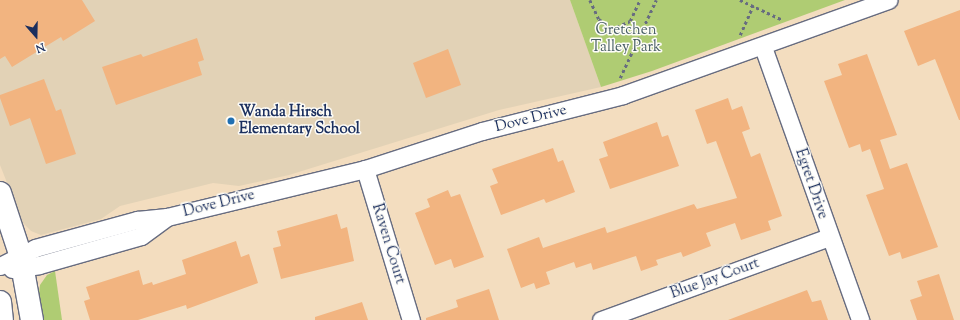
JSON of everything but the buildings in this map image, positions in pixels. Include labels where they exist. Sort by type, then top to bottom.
[{"type":"main road","points":[[0,193],[22,261],[32,320]]},
{"type":"main road","points":[[0,302],[2,320]]},
{"type":"street","name":"Dove Drive","points":[[0,266],[141,236],[167,217],[365,168],[482,131],[623,95],[763,47],[888,0]]},
{"type":"street","name":"Egret Drive","points":[[763,47],[829,237],[860,320]]},
{"type":"street","name":"Raven Court","points":[[365,168],[411,320]]},
{"type":"street","name":"Blue Jay Court","points":[[601,320],[829,237]]},
{"type":"street","name":"Dove Drive","points":[[0,269],[22,261]]},
{"type":"path","points":[[590,0],[599,19],[610,27],[617,27],[630,21],[640,0]]},
{"type":"path","points":[[619,79],[656,0]]},
{"type":"path","points":[[740,0],[785,20],[790,37]]},
{"type":"path","points":[[746,52],[739,36],[753,6]]},
{"type":"shaded area","name":"Wanda Hirsch Elementary School","points":[[0,0],[570,0],[601,87],[499,110],[289,175],[239,186],[213,183],[120,206],[101,219],[41,235],[31,231],[23,223],[0,165]]},
{"type":"green space","name":"Gretchen Talley Park","points":[[570,0],[845,0],[652,71],[601,87]]},
{"type":"green space","points":[[55,271],[62,320],[42,320],[39,293],[40,285],[47,275]]},
{"type":"place","name":"Wanda Hirsch Elementary School","points":[[231,121]]}]
